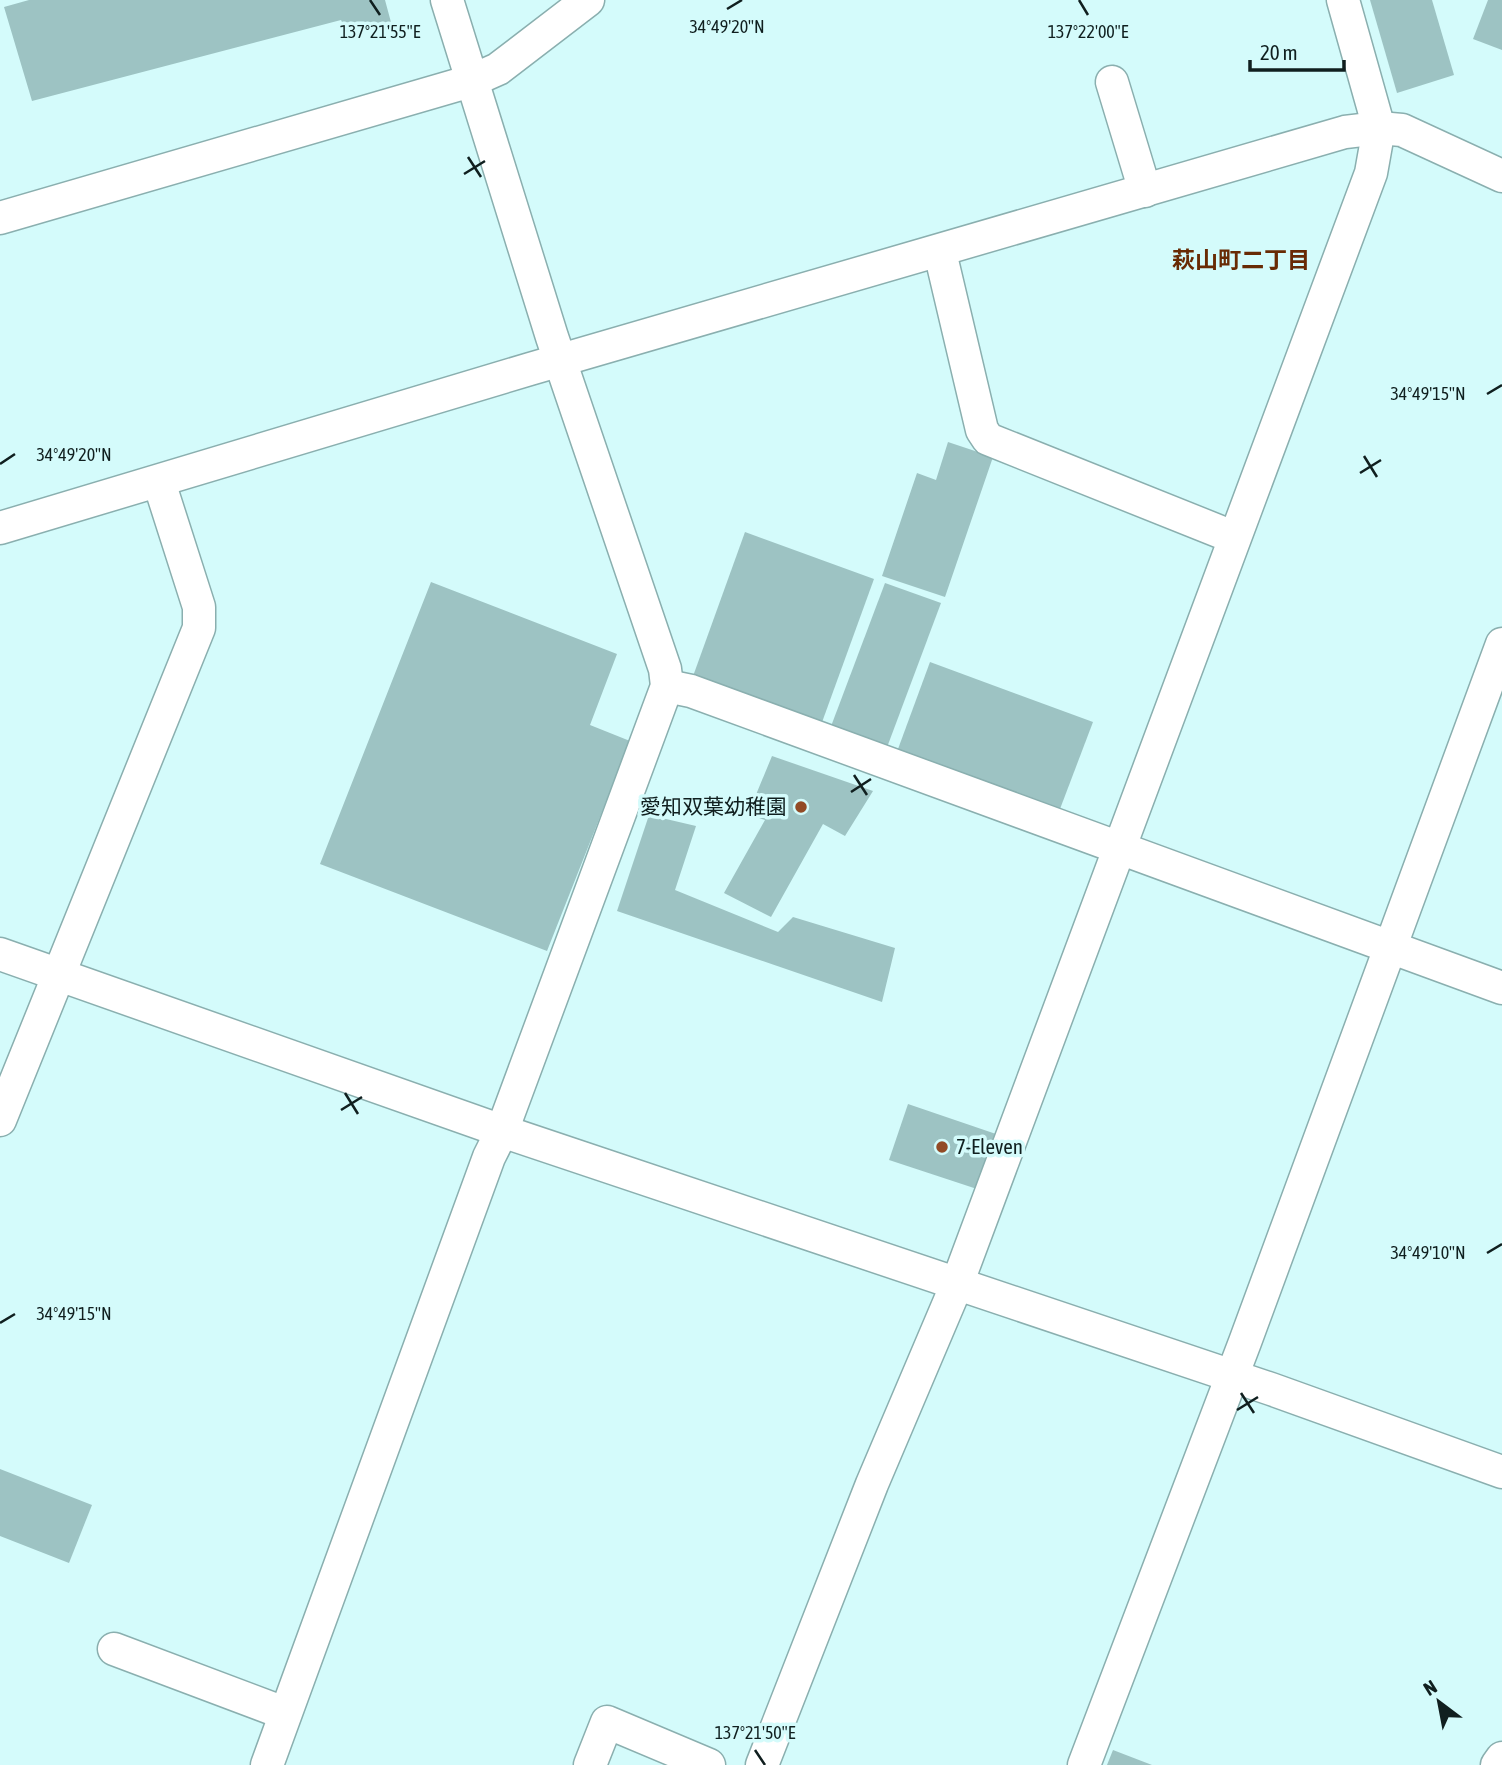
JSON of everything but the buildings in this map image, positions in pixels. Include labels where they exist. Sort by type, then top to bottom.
[{"type":"street","points":[[276,1762],[285,1713],[489,1157],[502,1132],[667,686],[665,669],[559,360],[447,0]]},
{"type":"street","points":[[0,218],[471,80],[498,69],[587,0]]},
{"type":"street","points":[[762,1765],[872,1484],[957,1284],[1233,537],[1371,173],[1379,128],[1343,0]]},
{"type":"street","points":[[1112,82],[1144,191]]},
{"type":"street","points":[[0,528],[559,360],[940,252],[1345,132],[1379,128],[1402,130],[1502,176]]},
{"type":"street","points":[[940,252],[982,430],[988,439],[1233,537]]},
{"type":"street","points":[[0,1120],[61,975],[199,628],[199,607],[159,482]]},
{"type":"street","points":[[1084,1765],[1502,644]]},
{"type":"street","points":[[667,686],[691,691],[1502,988]]},
{"type":"street","points":[[0,954],[502,1132],[1231,1376],[1502,1472]]},
{"type":"street","points":[[114,1649],[285,1713]]},
{"type":"street","points":[[590,1765],[607,1722],[709,1765]]},
{"type":"street","points":[[1497,1765],[1502,1758]]},
{"type":"place","name":"愛知双葉幼稚園","points":[[801,807]]},
{"type":"place","name":"7-Eleven","points":[[942,1147]]},
{"type":"district","name":"萩山町二丁目","points":[[1241,260]]}]
